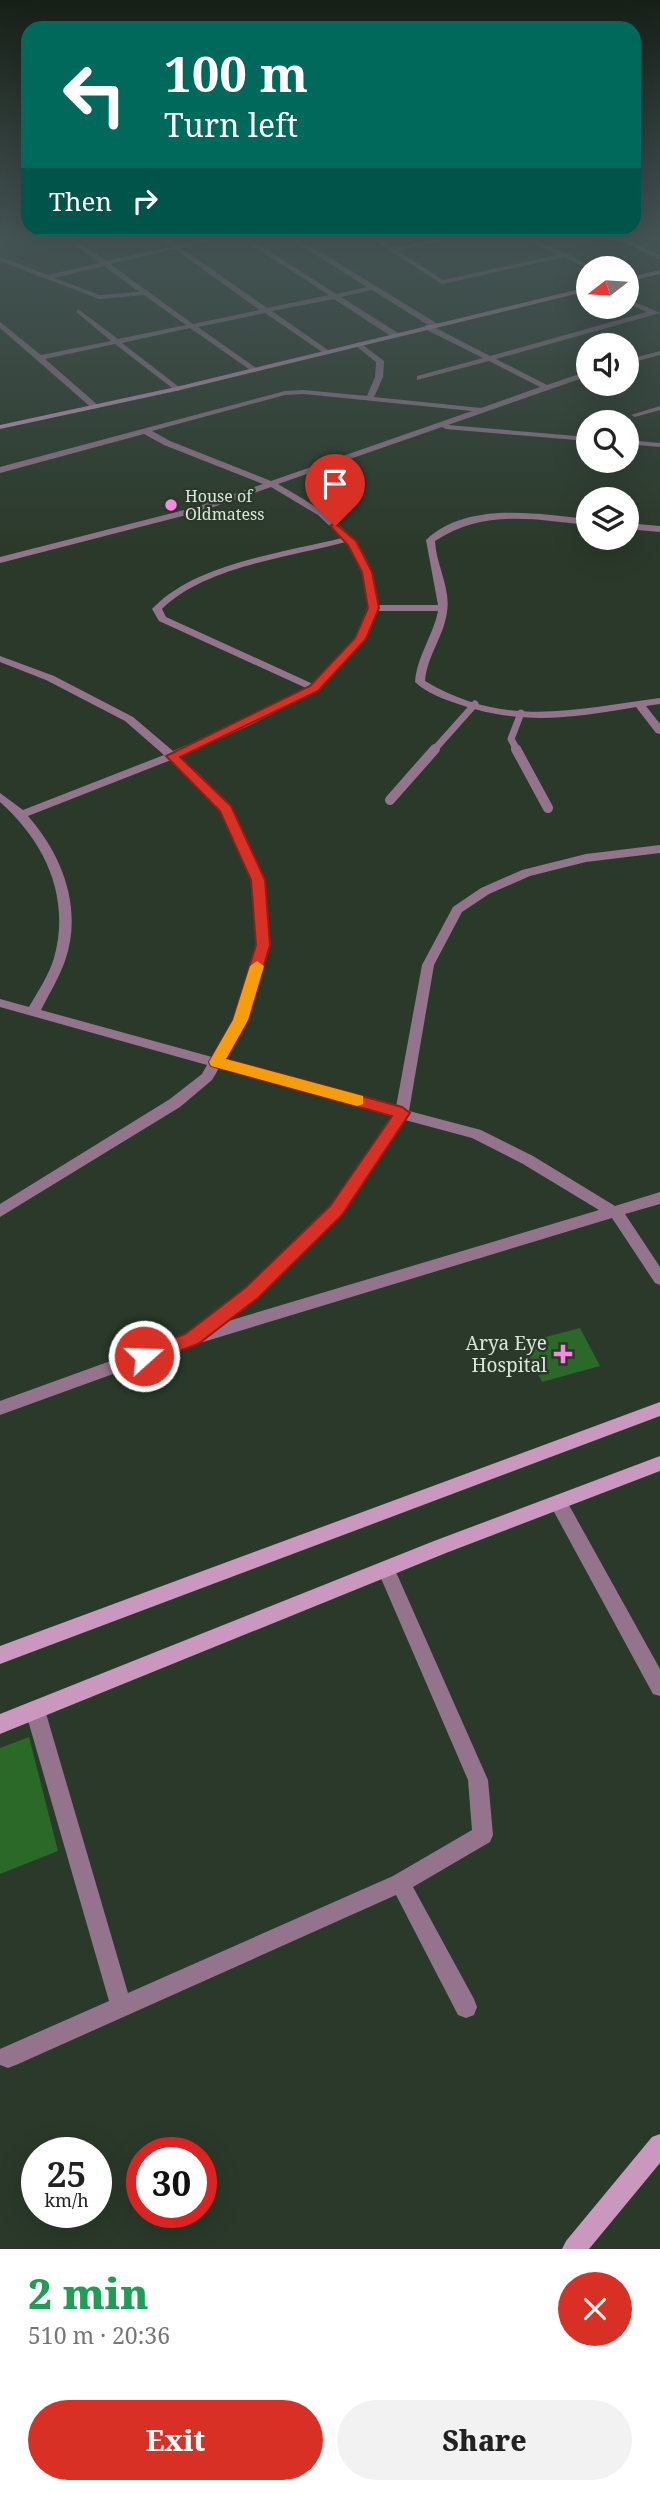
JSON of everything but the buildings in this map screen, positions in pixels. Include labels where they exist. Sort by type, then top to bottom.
[{"type":"street","points":[[22,343],[96,407]]},
{"type":"street","points":[[39,358],[112,343]]},
{"type":"street","points":[[118,343],[176,389]]},
{"type":"street","points":[[216,343],[253,370]]},
{"type":"street","points":[[312,343],[325,352]]},
{"type":"street","points":[[0,427],[176,389],[363,343]]},
{"type":"street","points":[[462,343],[544,386]]},
{"type":"street","points":[[420,378],[545,343]]},
{"type":"street","points":[[359,344],[380,361],[379,377],[370,398]]},
{"type":"street","points":[[639,359],[660,353]]},
{"type":"street","points":[[0,560],[200,509],[442,426],[481,409],[576,377]]},
{"type":"street","points":[[0,470],[285,393],[481,409]]},
{"type":"street","points":[[639,414],[660,408]]},
{"type":"street","points":[[442,426],[576,438]]},
{"type":"street","points":[[24,814],[172,756],[246,723],[314,688],[360,639],[373,608],[367,572],[348,539],[321,513],[272,484],[167,443],[147,432]]},
{"type":"street","points":[[639,443],[660,445]]},
{"type":"street","points":[[576,521],[503,516],[474,518],[447,526],[430,540],[429,556],[443,608],[436,635],[419,669],[420,682],[434,692],[475,704],[552,716],[660,701]]},
{"type":"street","points":[[639,527],[660,529]]},
{"type":"street","points":[[314,688],[162,619],[158,609],[163,599],[177,589],[205,578],[348,539]]},
{"type":"street","points":[[373,608],[443,608]]},
{"type":"street","points":[[0,659],[50,678],[128,719],[172,756],[226,809],[258,880],[263,945],[241,1020],[207,1077],[175,1103],[0,1211]]},
{"type":"street","points":[[639,704],[660,731]]},
{"type":"street","points":[[0,796],[24,814],[54,859],[67,908],[60,958],[33,1012]]},
{"type":"street","points":[[191,1339],[252,1293],[336,1210],[402,1113],[428,965],[457,910],[485,891],[526,873],[586,858],[660,849]]},
{"type":"street","points":[[2,1006],[33,1012],[476,1134],[528,1160],[617,1213],[660,1279]]},
{"type":"street","points":[[0,1408],[191,1339],[660,1198]]},
{"type":"street","points":[[0,1655],[660,1409]]},
{"type":"street","points":[[0,1724],[386,1569],[660,1463]]},
{"type":"street","points":[[559,1504],[660,1686]]},
{"type":"street","points":[[8,2057],[400,1883],[483,1835],[483,1808],[478,1780],[386,1569]]},
{"type":"street","points":[[35,1710],[122,2007]]},
{"type":"street","points":[[400,1883],[466,2007]]},
{"type":"street","points":[[574,2249],[660,2145]]},
{"type":"lane","points":[[390,800],[475,704]]},
{"type":"lane","points":[[522,713],[511,739],[548,808]]},
{"type":"slow traffic","points":[[257,966],[241,1020],[216,1062],[357,1100]]},
{"type":"place","name":"House of Oldmatess","points":[[171,505]]},
{"type":"place","name":"Arya Eye Hospital","points":[[563,1354]]},
{"type":"route","points":[[144,1356],[191,1339],[252,1293],[290,1252],[336,1210],[402,1113],[216,1062],[241,1020],[263,945],[258,880],[226,809],[172,756],[246,723],[314,688],[360,639],[373,608],[367,572],[352,544],[335,526]]}]
